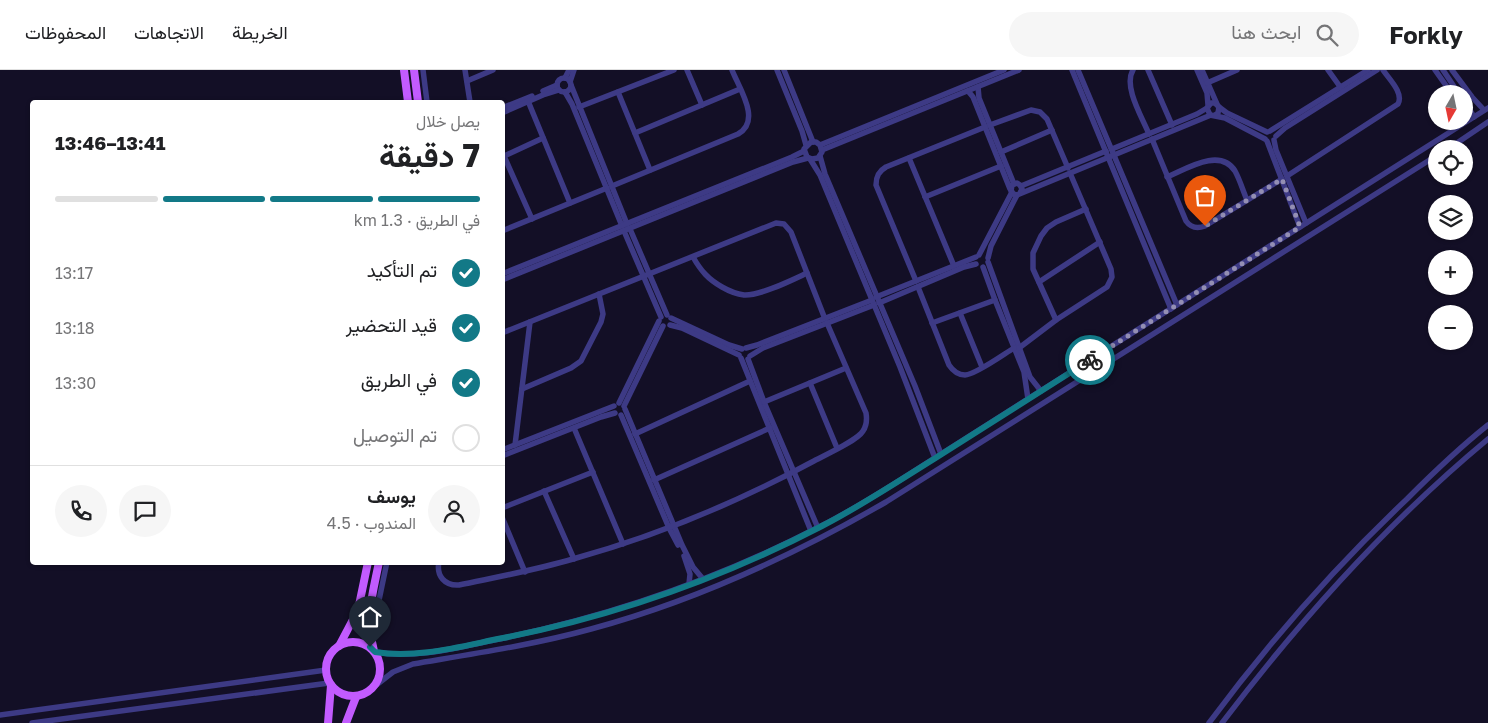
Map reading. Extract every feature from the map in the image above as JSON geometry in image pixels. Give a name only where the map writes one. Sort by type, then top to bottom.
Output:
[{"type":"main road","points":[[404,70],[408,100]]},
{"type":"main road","points":[[414,70],[418,100]]},
{"type":"main road","points":[[328,723],[330,684],[326,670],[329,656],[339,646],[358,610],[367,565]]},
{"type":"main road","points":[[330,684],[342,694],[356,697],[367,693],[375,686],[380,677],[381,666],[374,652],[370,634],[370,607],[378,565]]},
{"type":"main road","points":[[339,646],[355,642],[365,645],[374,652]]},
{"type":"main road","points":[[346,723],[351,705],[356,697]]},
{"type":"street","points":[[423,70],[427,100]]},
{"type":"street","points":[[465,70],[470,100]]},
{"type":"street","points":[[467,81],[493,70]]},
{"type":"street","points":[[505,107],[560,89],[569,89],[569,70]]},
{"type":"street","points":[[568,82],[574,70]]},
{"type":"street","points":[[580,107],[674,70]]},
{"type":"street","points":[[687,70],[702,105]]},
{"type":"street","points":[[505,230],[738,134],[745,129],[749,122],[749,113],[732,70]]},
{"type":"street","points":[[776,70],[802,131],[809,158],[820,176],[842,222],[903,366],[938,456]]},
{"type":"street","points":[[784,70],[813,142],[820,150],[824,171],[842,222]]},
{"type":"street","points":[[505,279],[570,250],[687,203],[793,162],[809,158],[814,159],[820,150],[1004,70]]},
{"type":"street","points":[[914,109],[968,91],[1019,70]]},
{"type":"street","points":[[1072,70],[1092,111],[1136,215],[1171,309]]},
{"type":"street","points":[[1078,70],[1092,111]]},
{"type":"street","points":[[1133,70],[1129,79],[1130,88],[1186,221],[1192,227],[1205,226],[1398,104],[1399,94],[1383,70]]},
{"type":"street","points":[[1148,70],[1172,124]]},
{"type":"street","points":[[1197,70],[1206,93],[1208,113],[1225,118],[1272,142],[1285,128],[1377,70]]},
{"type":"street","points":[[976,264],[975,260],[1016,190],[1150,137],[1218,113],[1218,106],[1202,70]]},
{"type":"street","points":[[1207,83],[1237,70]]},
{"type":"street","points":[[1328,70],[1340,88]]},
{"type":"street","points":[[1306,223],[1264,135],[1368,70]]},
{"type":"street","points":[[1435,70],[1446,85]]},
{"type":"street","points":[[1443,70],[1453,85]]},
{"type":"street","points":[[1452,70],[1472,97],[1486,109],[1474,117]]},
{"type":"street","points":[[609,187],[580,107],[568,82],[560,79],[560,89],[572,104],[665,320],[729,345],[744,354],[791,473],[811,531]]},
{"type":"street","points":[[978,86],[978,95],[1001,166],[1016,190]]},
{"type":"street","points":[[505,112],[560,89]]},
{"type":"street","points":[[635,133],[740,89]]},
{"type":"street","points":[[968,91],[973,97],[1001,152],[1016,190],[988,260],[983,267]]},
{"type":"street","points":[[618,92],[650,170]]},
{"type":"street","points":[[528,102],[570,203]]},
{"type":"street","points":[[1150,137],[1172,124],[1197,114],[1214,103],[1227,113],[1273,132],[1276,150],[1300,227]]},
{"type":"street","points":[[1036,110],[1044,115],[1052,130],[1112,273],[1110,284],[1016,348],[974,373],[964,375],[956,372],[952,369],[932,323],[876,181],[879,172],[882,169],[1026,111],[1036,110]]},
{"type":"street","points":[[1461,140],[1488,122]]},
{"type":"street","points":[[1001,152],[1052,130]]},
{"type":"street","points":[[374,652],[399,655],[412,654],[455,647],[590,618],[703,579],[818,528],[1002,416],[1380,176],[1449,130]]},
{"type":"street","points":[[505,155],[543,138]]},
{"type":"street","points":[[687,203],[792,157],[813,142]]},
{"type":"street","points":[[909,158],[954,266]]},
{"type":"street","points":[[505,160],[532,219]]},
{"type":"street","points":[[1168,177],[1208,161],[1221,161],[1227,163],[1236,172],[1247,200]]},
{"type":"street","points":[[375,686],[387,675],[413,664],[563,636],[654,609],[732,579],[828,535],[886,502],[1428,161]]},
{"type":"street","points":[[925,197],[1001,166]]},
{"type":"street","points":[[1380,176],[1381,182],[1386,187]]},
{"type":"street","points":[[1361,188],[1367,192],[1368,198]]},
{"type":"street","points":[[1056,320],[1034,269],[1032,256],[1034,248],[1044,232],[1056,222],[1086,209]]},
{"type":"street","points":[[439,565],[441,577],[446,582],[454,585],[525,572],[624,544],[732,502],[791,473],[861,434],[866,422],[866,413],[824,322],[790,229],[780,223],[773,224],[505,332]]},
{"type":"street","points":[[1039,282],[1100,242]]},
{"type":"street","points":[[1150,249],[1177,305]]},
{"type":"street","points":[[505,273],[570,250]]},
{"type":"street","points":[[942,273],[954,266],[985,255],[1025,377],[1028,399]]},
{"type":"street","points":[[693,257],[710,280],[731,292],[743,295],[756,294],[807,273]]},
{"type":"street","points":[[744,354],[757,345],[824,322],[942,273],[976,264],[978,267],[983,267]]},
{"type":"street","points":[[983,267],[995,300],[1004,317]]},
{"type":"street","points":[[522,389],[571,368],[581,361],[602,318],[599,294]]},
{"type":"street","points":[[932,323],[995,300]]},
{"type":"street","points":[[960,313],[982,368]]},
{"type":"street","points":[[665,320],[645,355],[618,414],[684,555],[690,574],[689,584]]},
{"type":"street","points":[[515,445],[530,322]]},
{"type":"street","points":[[1016,348],[1030,377],[1041,391]]},
{"type":"street","points":[[744,354],[750,381],[770,428],[818,528]]},
{"type":"street","points":[[764,402],[846,368]]},
{"type":"street","points":[[635,434],[750,381]]},
{"type":"street","points":[[810,383],[837,448]]},
{"type":"street","points":[[1021,404],[1023,410],[1028,413]]},
{"type":"street","points":[[618,414],[621,406]]},
{"type":"street","points":[[621,406],[635,434],[671,527],[693,567],[703,579]]},
{"type":"street","points":[[505,449],[621,406]]},
{"type":"street","points":[[505,455],[604,415],[618,414]]},
{"type":"street","points":[[1002,416],[1007,419],[1008,424]]},
{"type":"street","points":[[1209,723],[1271,643],[1328,577],[1444,463],[1488,425]]},
{"type":"street","points":[[574,428],[624,544]]},
{"type":"street","points":[[654,480],[770,428]]},
{"type":"street","points":[[1222,723],[1271,660],[1355,565],[1416,502],[1488,439]]},
{"type":"street","points":[[505,507],[593,472]]},
{"type":"street","points":[[544,491],[574,559]]},
{"type":"street","points":[[505,524],[525,572]]},
{"type":"street","points":[[370,634],[377,623],[378,605],[386,565]]},
{"type":"street","points":[[670,591],[670,596],[674,602]]},
{"type":"street","points":[[649,599],[654,603],[654,609]]},
{"type":"street","points":[[455,647],[456,657]]},
{"type":"street","points":[[412,654],[413,664]]},
{"type":"street","points":[[0,715],[326,670]]},
{"type":"street","points":[[282,676],[285,689]]},
{"type":"street","points":[[32,723],[330,684]]},
{"type":"way so far","points":[[1090,360],[1300,227],[1282,179],[1205,226]]},
{"type":"route","points":[[370,647],[375,652],[405,655],[514,636],[590,618],[649,599],[720,572],[822,526],[880,492],[1090,360]]}]
